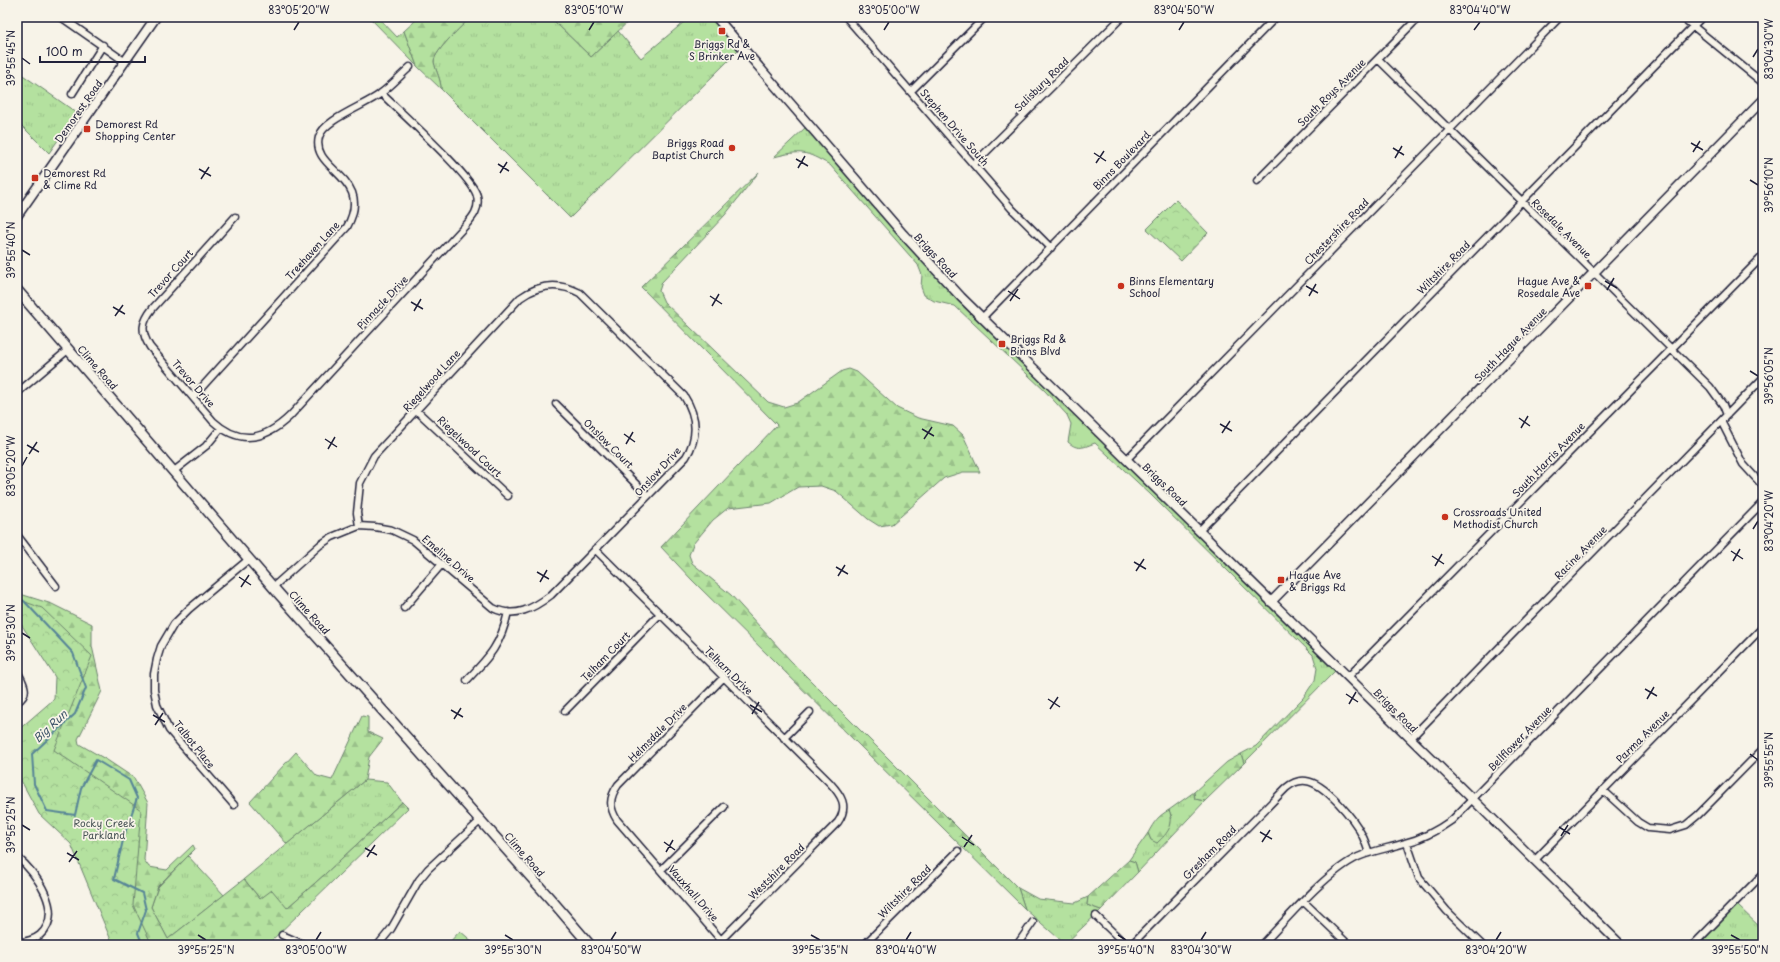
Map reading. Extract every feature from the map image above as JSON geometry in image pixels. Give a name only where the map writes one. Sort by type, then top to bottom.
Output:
[{"type":"main road","name":"Clime Road","points":[[17,290],[273,587],[481,820],[590,945]]},
{"type":"street","points":[[61,17],[124,61]]},
{"type":"street","name":"Demorest Road","points":[[17,216],[156,17]]},
{"type":"street","name":"Briggs Road","points":[[716,17],[926,260],[982,318],[1621,945]]},
{"type":"street","name":"Stephen Drive South","points":[[846,17],[1012,209],[1051,248]]},
{"type":"street","points":[[910,91],[985,17]]},
{"type":"street","name":"Salisbury Road","points":[[974,164],[1122,17]]},
{"type":"street","name":"Binns Boulevard","points":[[982,318],[1160,134],[1276,17]]},
{"type":"street","name":"South Roys Avenue","points":[[1257,181],[1419,17]]},
{"type":"street","name":"Chestershire Road","points":[[1126,460],[1560,17]]},
{"type":"street","points":[[1682,17],[1763,83]]},
{"type":"street","name":"Wiltshire Road","points":[[1199,531],[1702,17]]},
{"type":"street","points":[[72,94],[103,45]]},
{"type":"street","name":"Rosedale Avenue","points":[[1378,59],[1710,387],[1723,405],[1727,415]]},
{"type":"street","name":"Treehaven Lane","points":[[192,397],[347,227],[353,216],[354,208],[351,189],[322,156],[318,147],[319,137],[323,128],[332,121],[381,94],[410,67]]},
{"type":"street","name":"Pinnacle Drive","points":[[221,428],[241,437],[252,437],[271,432],[278,428],[474,216],[478,206],[477,196],[467,178],[381,94]]},
{"type":"street","name":"South Hague Avenue","points":[[1271,602],[1763,100]]},
{"type":"street","name":"Trevor Court","points":[[153,350],[144,338],[143,327],[146,316],[235,217]]},
{"type":"street","name":"South Harris Avenue","points":[[1348,677],[1763,256]]},
{"type":"street","name":"Riegelwood Lane","points":[[359,526],[357,513],[360,483],[374,456],[520,298],[536,288],[548,285],[564,286]]},
{"type":"street","name":"Onslow Drive","points":[[508,612],[523,612],[537,606],[551,595],[682,462],[690,451],[696,431],[695,419],[691,407],[684,396],[587,299],[576,291],[564,286]]},
{"type":"street","points":[[17,393],[68,349]]},
{"type":"street","name":"Trevor Drive","points":[[153,350],[192,397],[221,428]]},
{"type":"street","name":"Racine Avenue","points":[[1411,738],[1763,378]]},
{"type":"street","name":"Onslow Court","points":[[556,404],[648,496]]},
{"type":"street","name":"Riegelwood Court","points":[[417,411],[508,496]]},
{"type":"street","points":[[1721,421],[1740,458],[1752,475],[1763,486]]},
{"type":"street","points":[[174,471],[206,446],[221,428]]},
{"type":"street","name":"Bellflower Avenue","points":[[1262,945],[1337,870],[1369,852],[1407,843],[1440,828],[1452,820],[1763,502]]},
{"type":"street","name":"Emeline Drive","points":[[273,587],[320,545],[345,530],[359,526],[386,529],[404,534],[422,546],[488,605],[500,612],[508,612]]},
{"type":"street","points":[[17,535],[56,586]]},
{"type":"street","name":"Telham Drive","points":[[595,550],[835,789],[842,797],[844,808]]},
{"type":"street","name":"Talbot Place","points":[[234,805],[169,730],[158,705],[154,690],[154,674],[156,659],[161,646],[174,624],[249,559]]},
{"type":"street","points":[[404,608],[442,564]]},
{"type":"street","points":[[467,680],[497,645],[508,612]]},
{"type":"street","name":"Telham Court","points":[[565,711],[660,614]]},
{"type":"street","name":"Parma Avenue","points":[[1535,860],[1763,627]]},
{"type":"street","points":[[17,671],[25,686],[26,692],[23,698],[17,702]]},
{"type":"street","name":"Helmsdale Drive","points":[[610,802],[618,785],[723,678]]},
{"type":"street","points":[[784,738],[810,712]]},
{"type":"street","points":[[1603,790],[1638,822],[1648,828],[1670,830],[1686,825],[1698,815],[1763,749]]},
{"type":"street","name":"Gresham Road","points":[[1131,945],[1286,788],[1295,782],[1304,780],[1313,782],[1320,787],[1343,809],[1359,829],[1369,852]]},
{"type":"street","name":"Vauxhall Drive","points":[[610,802],[612,812],[617,820],[721,940]]},
{"type":"street","points":[[661,870],[724,807]]},
{"type":"street","name":"Westshire Road","points":[[716,945],[838,822],[843,816],[844,808]]},
{"type":"street","points":[[378,945],[391,929],[418,880],[481,820]]},
{"type":"street","points":[[1407,843],[1419,878],[1447,911],[1482,945]]},
{"type":"street","name":"Wiltshire Road","points":[[864,945],[958,851]]},
{"type":"street","points":[[17,857],[31,871],[46,895],[50,915],[47,925],[40,935],[34,939],[17,943]]},
{"type":"street","points":[[1693,945],[1763,874]]},
{"type":"street","points":[[1304,902],[1348,945]]},
{"type":"street","points":[[1096,916],[1126,945]]},
{"type":"street","points":[[1016,945],[1033,922]]},
{"type":"street","points":[[282,935],[305,945]]},
{"type":"green space","points":[[369,17],[382,17],[380,19],[397,37],[404,31],[417,66]]},
{"type":"green space","points":[[413,17],[471,17],[449,39],[435,58],[434,62],[441,89],[417,66],[404,31],[416,20]]},
{"type":"green space","points":[[471,17],[550,17],[591,57],[618,31],[641,58],[690,17],[710,17],[739,50],[570,218],[441,89],[434,62],[435,58],[449,39]]},
{"type":"green space","points":[[550,17],[633,17],[591,57]]},
{"type":"green space","points":[[17,71],[77,113],[49,153],[17,121]]},
{"type":"green space","points":[[806,127],[959,301],[1336,670],[1244,763],[1241,754],[1256,746],[1303,698],[1315,680],[1317,668],[1313,655],[1150,494],[1095,443],[1084,447],[1075,447],[1068,442],[1071,424],[1067,415],[1045,391],[955,306],[934,301],[924,295],[921,287],[922,275],[918,265],[830,165],[809,154],[803,153],[791,153],[774,157]]},
{"type":"green space","points":[[759,172],[725,215],[662,282],[659,291],[664,302],[768,402],[784,407],[797,403],[842,371],[849,369],[857,372],[897,408],[918,418],[953,426],[963,435],[980,472],[963,472],[944,478],[892,524],[879,526],[868,519],[836,491],[821,486],[798,487],[771,503],[728,508],[713,520],[693,544],[689,555],[692,563],[731,595],[790,660],[1018,888],[1025,909],[692,580],[661,547],[777,425],[641,287]]},
{"type":"green space","points":[[1176,200],[1208,233],[1181,261],[1147,229]]},
{"type":"green space","points":[[17,593],[52,604],[92,624],[92,646],[102,691],[78,739],[79,744],[134,778],[148,803],[144,860],[149,867],[167,870],[193,845],[195,849],[158,886],[151,907],[168,939],[244,879],[260,899],[272,890],[287,908],[402,802],[408,808],[267,945],[133,945],[86,845],[31,795],[67,683],[17,616]]},
{"type":"green space","name":"Rocky Creek Parkland","points":[[17,599],[42,608],[92,656],[54,750],[141,810],[133,905],[152,945],[113,945],[71,844],[39,814],[17,773],[17,731],[54,699],[55,677],[21,624],[17,622]]},
{"type":"green space","points":[[362,716],[368,717],[368,732],[383,739],[369,757],[365,780],[287,844],[250,802],[296,752],[317,776],[332,780]]},
{"type":"green space","points":[[1241,754],[1244,763],[1205,801],[1195,799],[1194,792],[1227,762]]},
{"type":"green space","points":[[365,780],[387,782],[402,802],[287,908],[260,899],[244,879]]},
{"type":"green space","points":[[1194,792],[1195,799],[1205,801],[1138,872],[1135,862],[1129,860],[1148,833],[1151,840],[1172,818],[1169,810]]},
{"type":"green space","points":[[1169,810],[1171,815],[1171,824],[1167,832],[1157,843],[1151,840],[1148,833],[1157,820]]},
{"type":"green space","points":[[188,856],[224,895],[168,939],[151,907],[158,887]]},
{"type":"green space","points":[[1129,860],[1135,862],[1138,872],[1101,910],[1087,905],[1088,897]]},
{"type":"green space","points":[[1018,888],[1038,899],[1075,903],[1088,897],[1087,905],[1101,910],[1065,944],[1025,909]]},
{"type":"green space","points":[[1737,905],[1763,930],[1763,945],[1698,945]]},
{"type":"green space","points":[[460,931],[474,943],[472,945],[447,945]]},
{"type":"waterway","name":"Big Run","points":[[17,597],[24,601],[73,653],[86,688],[75,714],[32,754],[34,784],[47,811],[75,815],[81,788],[96,760],[129,780],[137,798],[124,836],[114,879],[142,893],[146,910],[138,933],[143,945]]},
{"type":"place","name":"Briggs Rd & S Brinker Ave","points":[[722,31]]},
{"type":"place","name":"Demorest Rd Shopping Center","points":[[87,129]]},
{"type":"place","name":"Briggs Road Baptist Church","points":[[732,148]]},
{"type":"place","name":"Demorest Rd & Clime Rd","points":[[35,178]]},
{"type":"place","name":"Binns Elementary School","points":[[1121,286]]},
{"type":"place","name":"Hague Ave & Rosedale Ave","points":[[1588,286]]},
{"type":"place","name":"Briggs Rd & Binns Blvd","points":[[1002,344]]},
{"type":"place","name":"Crossroads United Methodist Church","points":[[1445,517]]},
{"type":"place","name":"Hague Ave & Briggs Rd","points":[[1281,580]]}]
